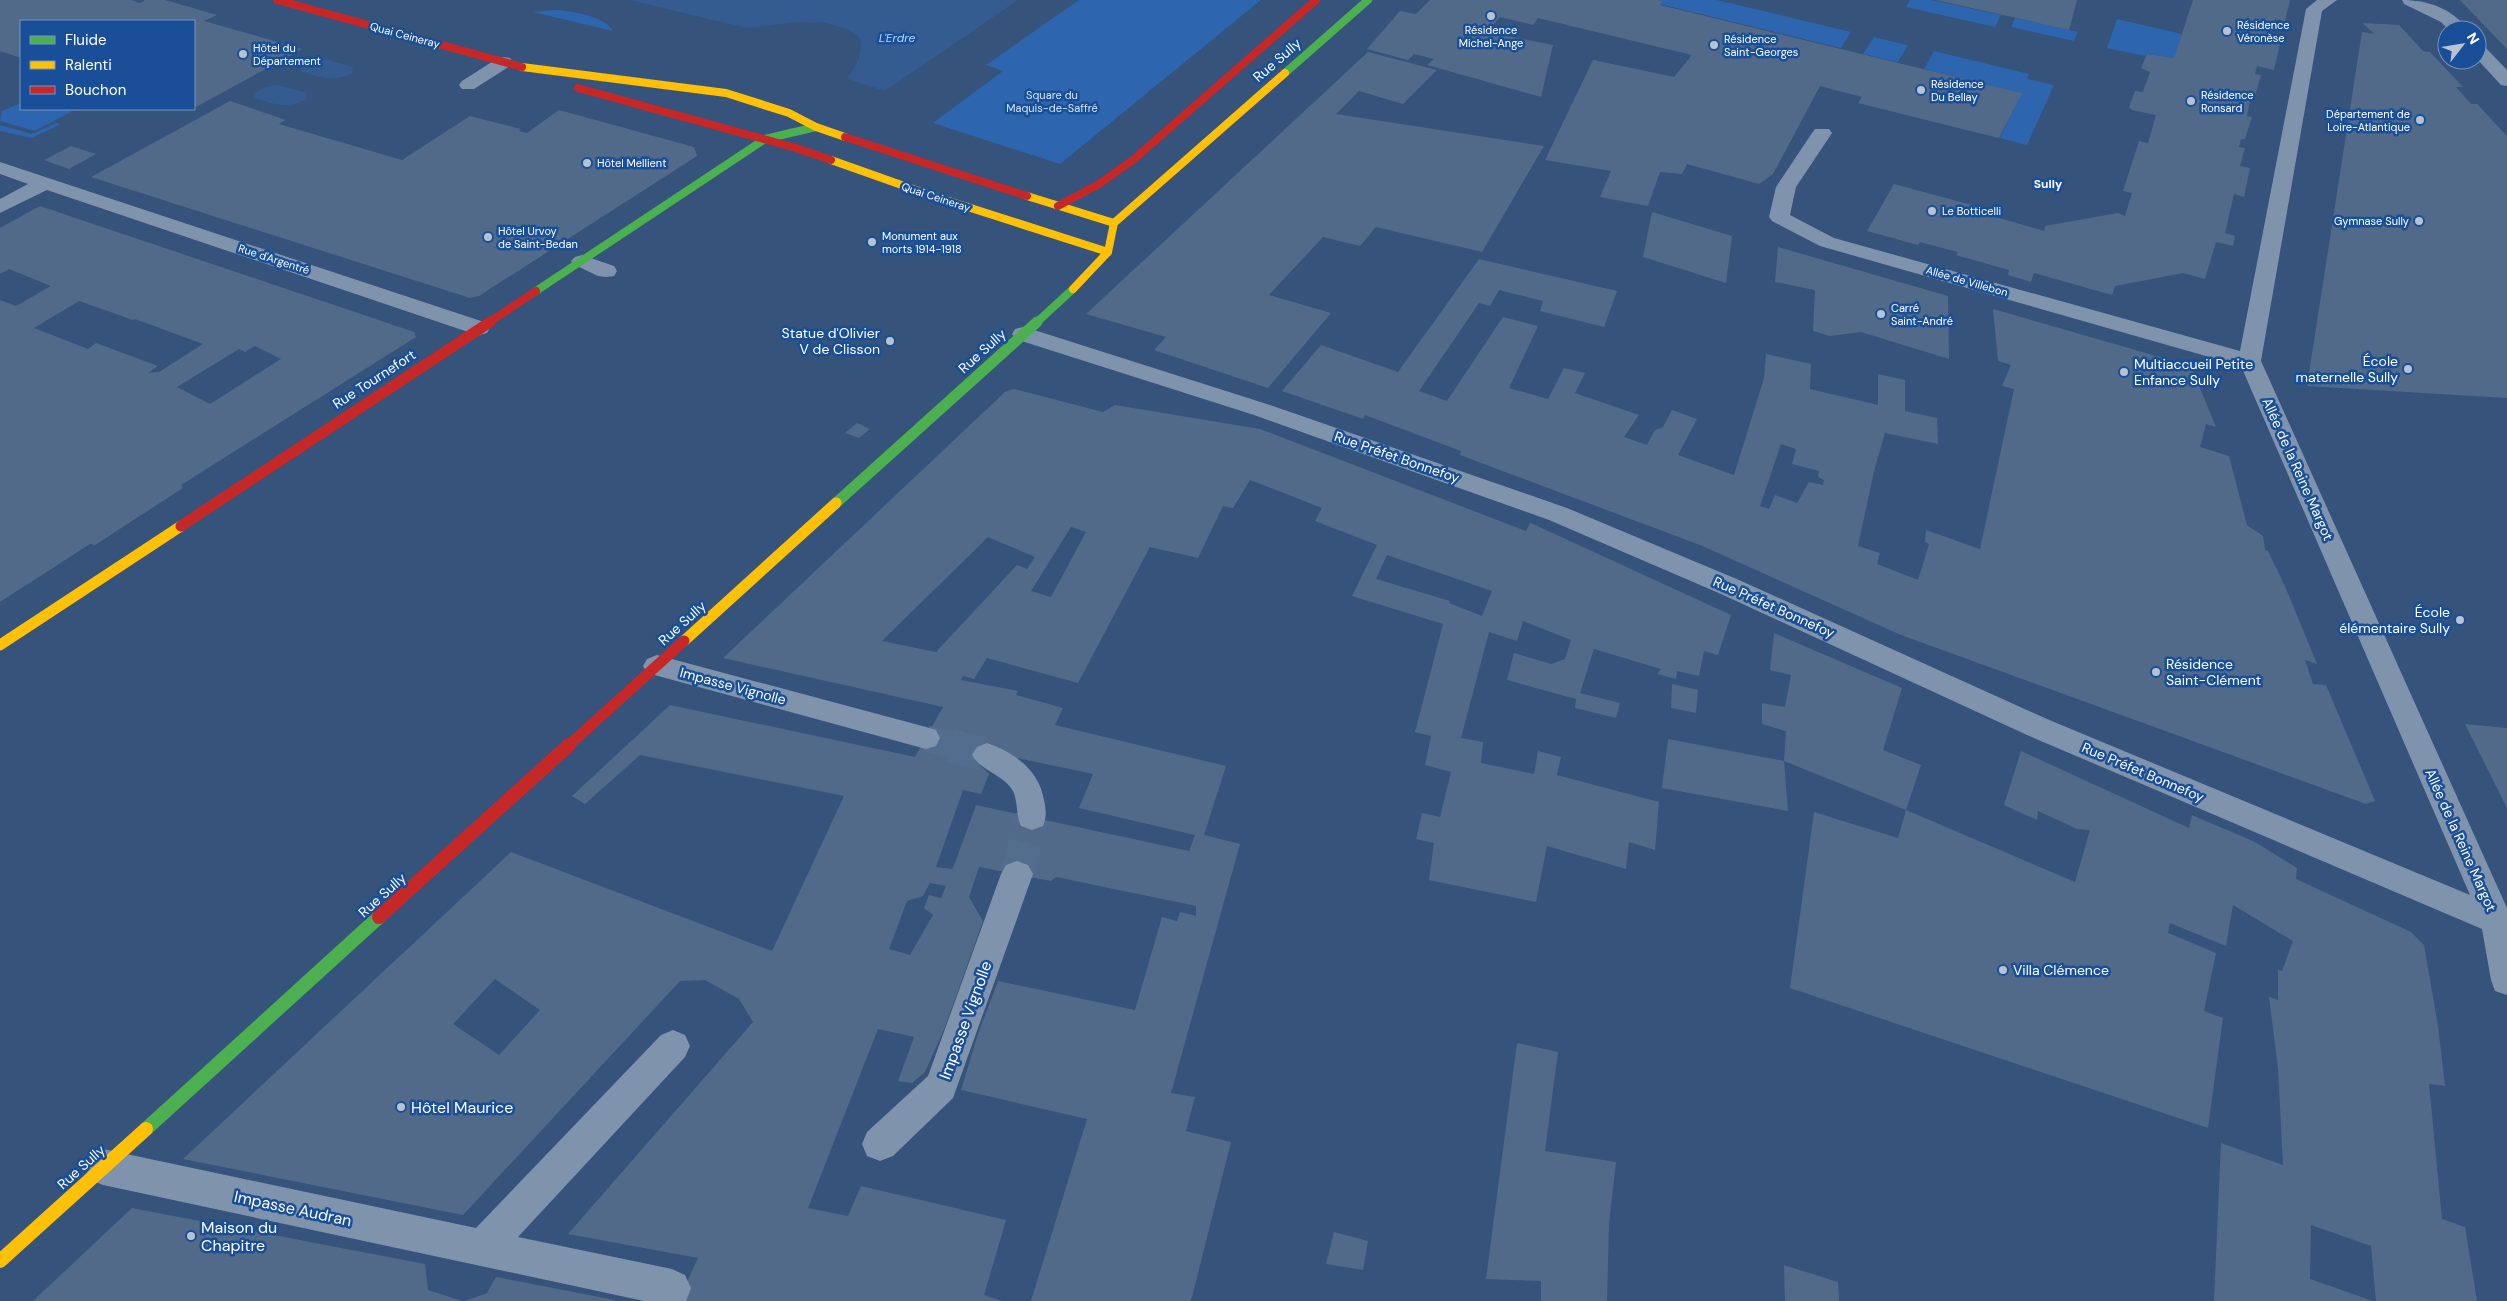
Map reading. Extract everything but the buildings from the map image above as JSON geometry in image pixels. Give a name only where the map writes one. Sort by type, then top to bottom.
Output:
[{"type":"main road","name":"Quai Ceineray","points":[[277,0],[504,62],[532,70],[558,82],[765,139],[927,194],[1108,252]]},
{"type":"main road","name":"Rue Sully","points":[[1058,206],[1099,184],[1133,160],[1316,0]]},
{"type":"main road","name":"Rue Sully","points":[[0,1261],[1086,277],[1108,252],[1114,223],[1368,0]]},
{"type":"main road","name":"Quai Ceineray","points":[[532,70],[589,74],[726,93],[789,113],[816,127],[1035,201],[1114,223]]},
{"type":"main road","name":"Quai Ceineray","points":[[765,139],[816,127]]},
{"type":"main road","name":"Rue Tournefort","points":[[0,644],[765,139]]},
{"type":"street","points":[[2250,361],[2292,116],[2314,9],[2329,0]]},
{"type":"street","points":[[2410,0],[2449,20]]},
{"type":"street","points":[[2487,60],[2507,81]]},
{"type":"street","points":[[468,85],[504,62]]},
{"type":"street","name":"Allée de Villebon","points":[[1822,133],[1786,187],[1779,217],[1827,242],[2250,361]]},
{"type":"street","name":"Rue d'Argentré","points":[[0,168],[480,328]]},
{"type":"street","points":[[0,207],[45,182]]},
{"type":"street","points":[[582,261],[606,271]]},
{"type":"street","name":"Rue Préfet Bonnefoy","points":[[1023,334],[1262,410],[1558,514],[1730,586],[2037,726],[2502,923]]},
{"type":"street","name":"Allée de la Reine Margot","points":[[2250,361],[2502,923],[2507,980]]},
{"type":"street","name":"Impasse Vignolle","points":[[657,666],[926,738]]},
{"type":"street","points":[[986,755],[1001,762],[1027,786],[1032,817]]},
{"type":"street","name":"Impasse Vignolle","points":[[880,1144],[941,1086],[1017,874]]},
{"type":"street","points":[[482,1248],[673,1046]]},
{"type":"street","name":"Impasse Audran","points":[[103,1167],[672,1288]]},
{"type":"green space","name":"Square du Maquis-de-Saffré","points":[[1079,0],[1261,0],[1060,164],[933,123],[1003,71],[986,65]]},
{"type":"green space","points":[[1657,0],[1717,0],[1851,32],[1841,48],[1660,4],[1663,1]]},
{"type":"green space","points":[[1910,0],[1931,0],[2001,15],[1995,27],[1906,7]]},
{"type":"green space","points":[[568,11],[595,18],[609,26],[613,31],[533,12]]},
{"type":"green space","points":[[2015,18],[2078,32],[2074,41],[2011,27]]},
{"type":"green space","points":[[2117,19],[2182,34],[2174,58],[2147,54],[2145,56],[2107,48]]},
{"type":"green space","points":[[1874,37],[1908,45],[1898,62],[1863,54]]},
{"type":"green space","points":[[1934,51],[2029,74],[2027,79],[2054,85],[2027,145],[2000,138],[2021,93],[1924,69]]},
{"type":"green space","points":[[20,103],[20,110],[74,110],[35,131],[0,121],[2,111]]},
{"type":"green space","points":[[56,123],[61,124],[32,138],[0,131],[0,125],[32,134]]},
{"type":"water","name":"L'Erdre","points":[[629,0],[1018,0],[885,91],[847,79],[856,64],[861,49],[859,37],[849,30],[827,23],[796,22],[747,28]]},
{"type":"water","points":[[324,59],[353,67],[352,73],[339,78],[333,78],[301,72],[302,66],[311,61]]},
{"type":"water","points":[[278,85],[307,93],[306,99],[293,104],[281,105],[254,98],[256,92],[265,87]]},
{"type":"tunnel","points":[[926,738],[954,746]]},
{"type":"tunnel","points":[[950,745],[987,755]]},
{"type":"tunnel","points":[[1017,874],[1032,817]]},
{"type":"traffic: fast","points":[[1285,73],[1368,0]]},
{"type":"traffic: fast","points":[[536,291],[765,139],[816,127]]},
{"type":"traffic: fast","points":[[836,503],[1073,289]]},
{"type":"traffic: fast","points":[[146,1129],[379,917]]},
{"type":"traffic: slow","points":[[522,67],[726,93],[789,113],[816,127],[845,137]]},
{"type":"traffic: slow","points":[[1073,289],[1108,252],[1114,223],[1285,73]]},
{"type":"traffic: slow","points":[[831,160],[927,194],[1108,252]]},
{"type":"traffic: slow","points":[[1027,196],[1114,223]]},
{"type":"traffic: slow","points":[[684,641],[836,503]]},
{"type":"traffic: slow","points":[[0,645],[181,526]]},
{"type":"traffic: slow","points":[[0,1261],[146,1129]]},
{"type":"traffic: jam","points":[[277,0],[522,67]]},
{"type":"traffic: jam","points":[[1058,206],[1099,184],[1133,160],[1316,0]]},
{"type":"traffic: jam","points":[[578,88],[796,148],[831,160]]},
{"type":"traffic: jam","points":[[845,137],[1027,196]]},
{"type":"traffic: jam","points":[[181,526],[536,291]]},
{"type":"traffic: jam","points":[[379,917],[684,641]]},
{"type":"place","name":"Résidence Michel-Ange","points":[[1491,16]]},
{"type":"place","name":"Résidence Véronèse","points":[[2227,31]]},
{"type":"place","name":"Résidence Saint-Georges","points":[[1714,45]]},
{"type":"place","name":"Hôtel du Département","points":[[243,54]]},
{"type":"place","name":"Résidence Du Bellay","points":[[1921,90]]},
{"type":"place","name":"Résidence Ronsard","points":[[2191,101]]},
{"type":"place","name":"Département de Loire-Atlantique","points":[[2420,120]]},
{"type":"place","name":"Hôtel Mellient","points":[[587,163]]},
{"type":"place","name":"Le Botticelli","points":[[1932,211]]},
{"type":"place","name":"Gymnase Sully","points":[[2419,221]]},
{"type":"place","name":"Hôtel Urvoy de Saint-Bedan","points":[[488,237]]},
{"type":"place","name":"Monument aux morts 1914-1918","points":[[872,242]]},
{"type":"place","name":"Carré Saint-André","points":[[1881,314]]},
{"type":"place","name":"Statue d'Olivier V de Clisson","points":[[890,341]]},
{"type":"place","name":"École maternelle Sully","points":[[2408,369]]},
{"type":"place","name":"Multiaccueil Petite Enfance Sully","points":[[2124,372]]},
{"type":"place","name":"École élémentaire Sully","points":[[2460,620]]},
{"type":"place","name":"Résidence Saint-Clément","points":[[2156,672]]},
{"type":"place","name":"Villa Clémence","points":[[2003,970]]},
{"type":"place","name":"Hôtel Maurice","points":[[401,1107]]},
{"type":"place","name":"Maison du Chapitre","points":[[191,1236]]},
{"type":"district","name":"Sully","points":[[2048,184]]}]
